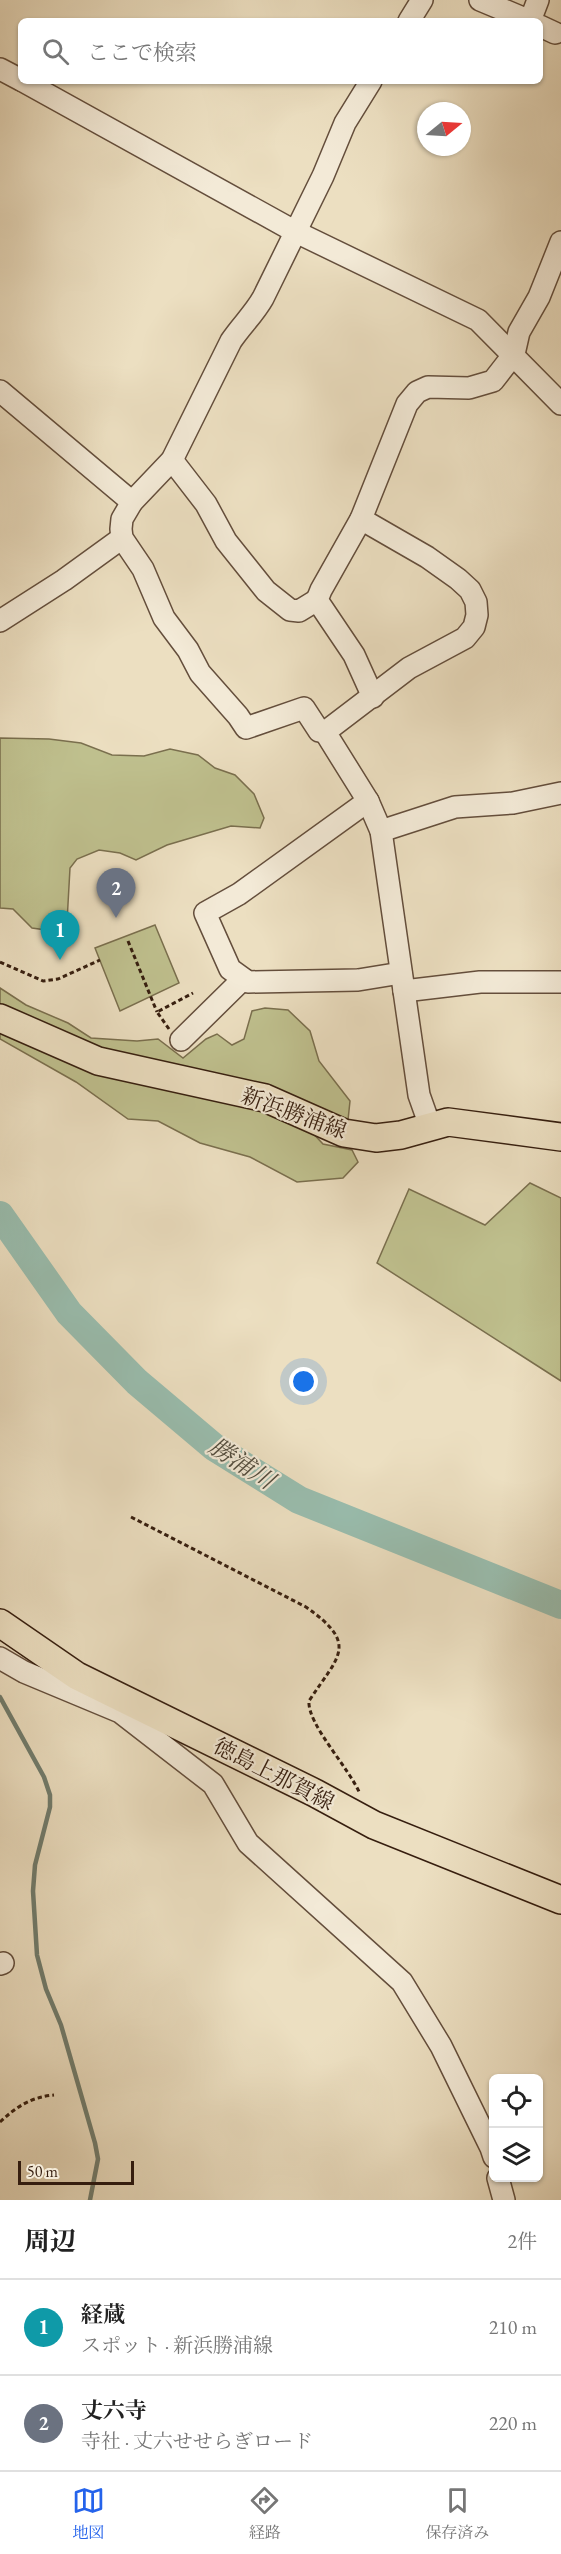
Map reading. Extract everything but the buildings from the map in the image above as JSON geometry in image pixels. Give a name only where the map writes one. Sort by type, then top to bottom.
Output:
[{"type":"main road","name":"新浜勝浦線","points":[[0,1018],[98,1061],[266,1098],[344,1133],[376,1138],[401,1135],[448,1122],[561,1137]]},
{"type":"main road","name":"徳島上那賀線","points":[[0,1623],[122,1706],[315,1793],[375,1826],[561,1900]]},
{"type":"street","points":[[480,0],[523,18]]},
{"type":"street","points":[[531,18],[538,0]]},
{"type":"street","points":[[0,69],[18,79]]},
{"type":"street","points":[[27,84],[294,231],[478,320],[561,404]]},
{"type":"street","points":[[361,519],[427,557],[458,579],[470,590],[476,602],[477,615],[474,627],[465,638],[410,668],[325,732],[319,731],[304,708],[246,728],[200,673],[188,650],[164,618],[144,569],[122,538],[122,519],[132,502],[172,460],[231,341],[263,298],[323,176],[345,123],[369,84]]},
{"type":"street","points":[[172,460],[206,504],[226,541],[266,591],[290,610],[299,611],[317,600],[361,519],[407,404],[417,392],[428,387],[469,388],[494,381],[514,354],[519,332],[539,297],[561,242]]},
{"type":"street","points":[[0,391],[132,502]]},
{"type":"street","points":[[0,621],[64,580],[122,538]]},
{"type":"street","points":[[317,600],[354,655],[373,697]]},
{"type":"street","points":[[325,732],[368,801],[381,831],[419,1095],[430,1126]]},
{"type":"street","points":[[381,831],[455,807],[513,803],[561,793]]},
{"type":"street","points":[[368,801],[239,894],[205,913],[237,974],[248,982],[357,980],[561,982]]},
{"type":"street","points":[[181,1040],[237,974]]},
{"type":"street","points":[[0,1658],[24,1672],[122,1706],[213,1784],[248,1843],[402,1982],[441,2046],[489,2142]]},
{"type":"street","points":[[499,2182],[504,2200]]},
{"type":"path","points":[[128,941],[157,1012],[163,1023],[181,1040]]},
{"type":"path","points":[[0,962],[43,981],[58,979],[100,960]]},
{"type":"path","points":[[157,1012],[193,993]]},
{"type":"path","points":[[131,1517],[306,1607],[328,1623],[340,1641],[340,1653],[309,1701],[308,1710],[328,1745],[353,1777],[362,1796]]},
{"type":"path","points":[[0,2122],[28,2100],[41,2096],[54,2096]]},
{"type":"green space","points":[[0,738],[49,739],[81,743],[112,755],[144,756],[170,749],[198,755],[215,768],[235,775],[254,794],[264,818],[260,828],[231,826],[167,845],[136,860],[120,853],[99,850],[77,859],[70,868],[67,922],[53,931],[32,928],[13,909],[0,908]]},
{"type":"green space","points":[[155,925],[179,983],[120,1011],[95,948]]},
{"type":"green space","points":[[0,988],[26,1005],[68,1023],[91,1038],[137,1041],[158,1039],[183,1058],[206,1039],[217,1034],[232,1045],[244,1039],[252,1011],[265,1008],[288,1010],[310,1031],[319,1061],[350,1101],[348,1120],[323,1109],[308,1128],[323,1144],[352,1150],[358,1162],[343,1178],[297,1182],[250,1157],[200,1143],[158,1121],[128,1119],[76,1082],[0,1039]]},
{"type":"green space","points":[[530,1183],[561,1198],[561,1381],[377,1263],[409,1189],[485,1225]]},
{"type":"waterway","name":"勝浦川","points":[[0,1215],[69,1313],[137,1382],[214,1447],[299,1500],[561,1605]]},
{"type":"waterway","points":[[0,1697],[44,1777],[50,1795],[50,1807],[35,1865],[33,1891],[37,1955],[46,1989],[61,2025],[95,2143],[98,2159],[90,2200]]},
{"type":"place","name":"丈六寺","points":[[116,918]]},
{"type":"place","name":"経蔵","points":[[60,960]]}]
